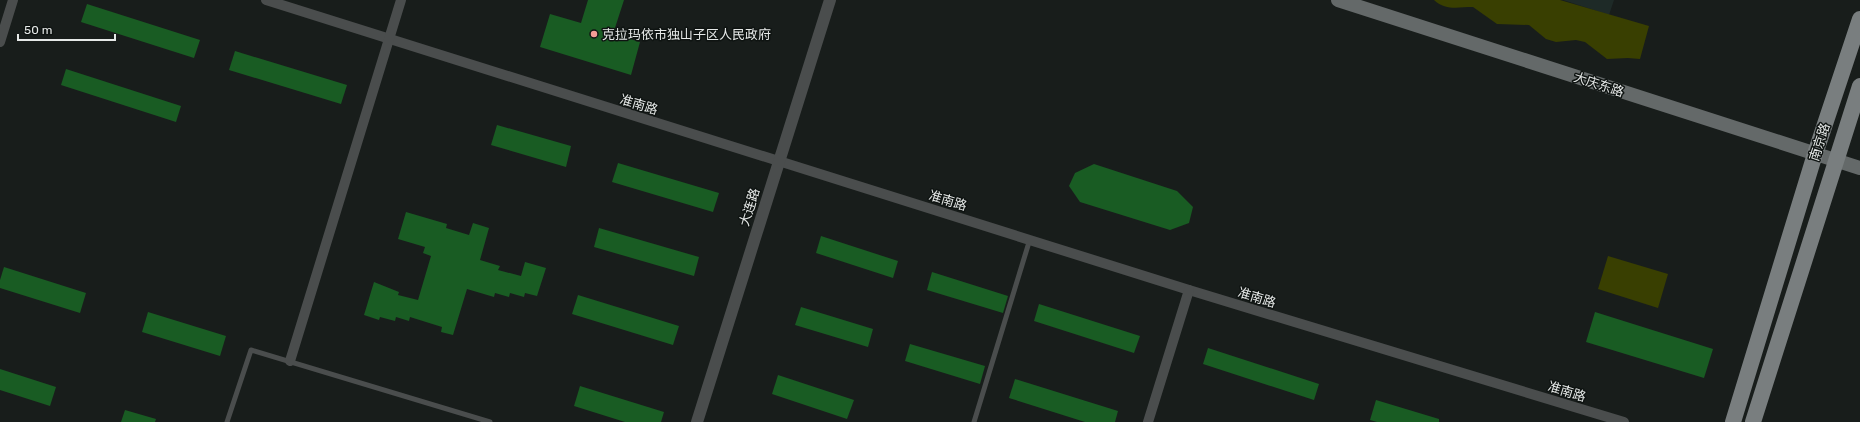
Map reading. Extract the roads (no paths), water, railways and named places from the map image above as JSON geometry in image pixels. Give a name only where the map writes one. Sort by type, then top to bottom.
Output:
[{"type":"main road","name":"大庆东路","points":[[1338,0],[1860,168]]},
{"type":"main road","name":"南京路","points":[[1733,422],[1782,266],[1815,154],[1860,19]]},
{"type":"main road","name":"南京路","points":[[1753,422],[1860,86]]},
{"type":"street","points":[[0,42],[13,0]]},
{"type":"street","name":"准南路","points":[[266,0],[1189,290],[1624,422]]},
{"type":"street","points":[[290,361],[401,0]]},
{"type":"street","name":"大连路","points":[[697,422],[830,0]]},
{"type":"street","points":[[1148,422],[1189,290]]},
{"type":"lane","points":[[974,422],[1030,239]]},
{"type":"lane","points":[[227,422],[251,350],[490,422]]},
{"type":"place","name":"克拉玛依市独山子区人民政府","points":[[594,34]]}]
